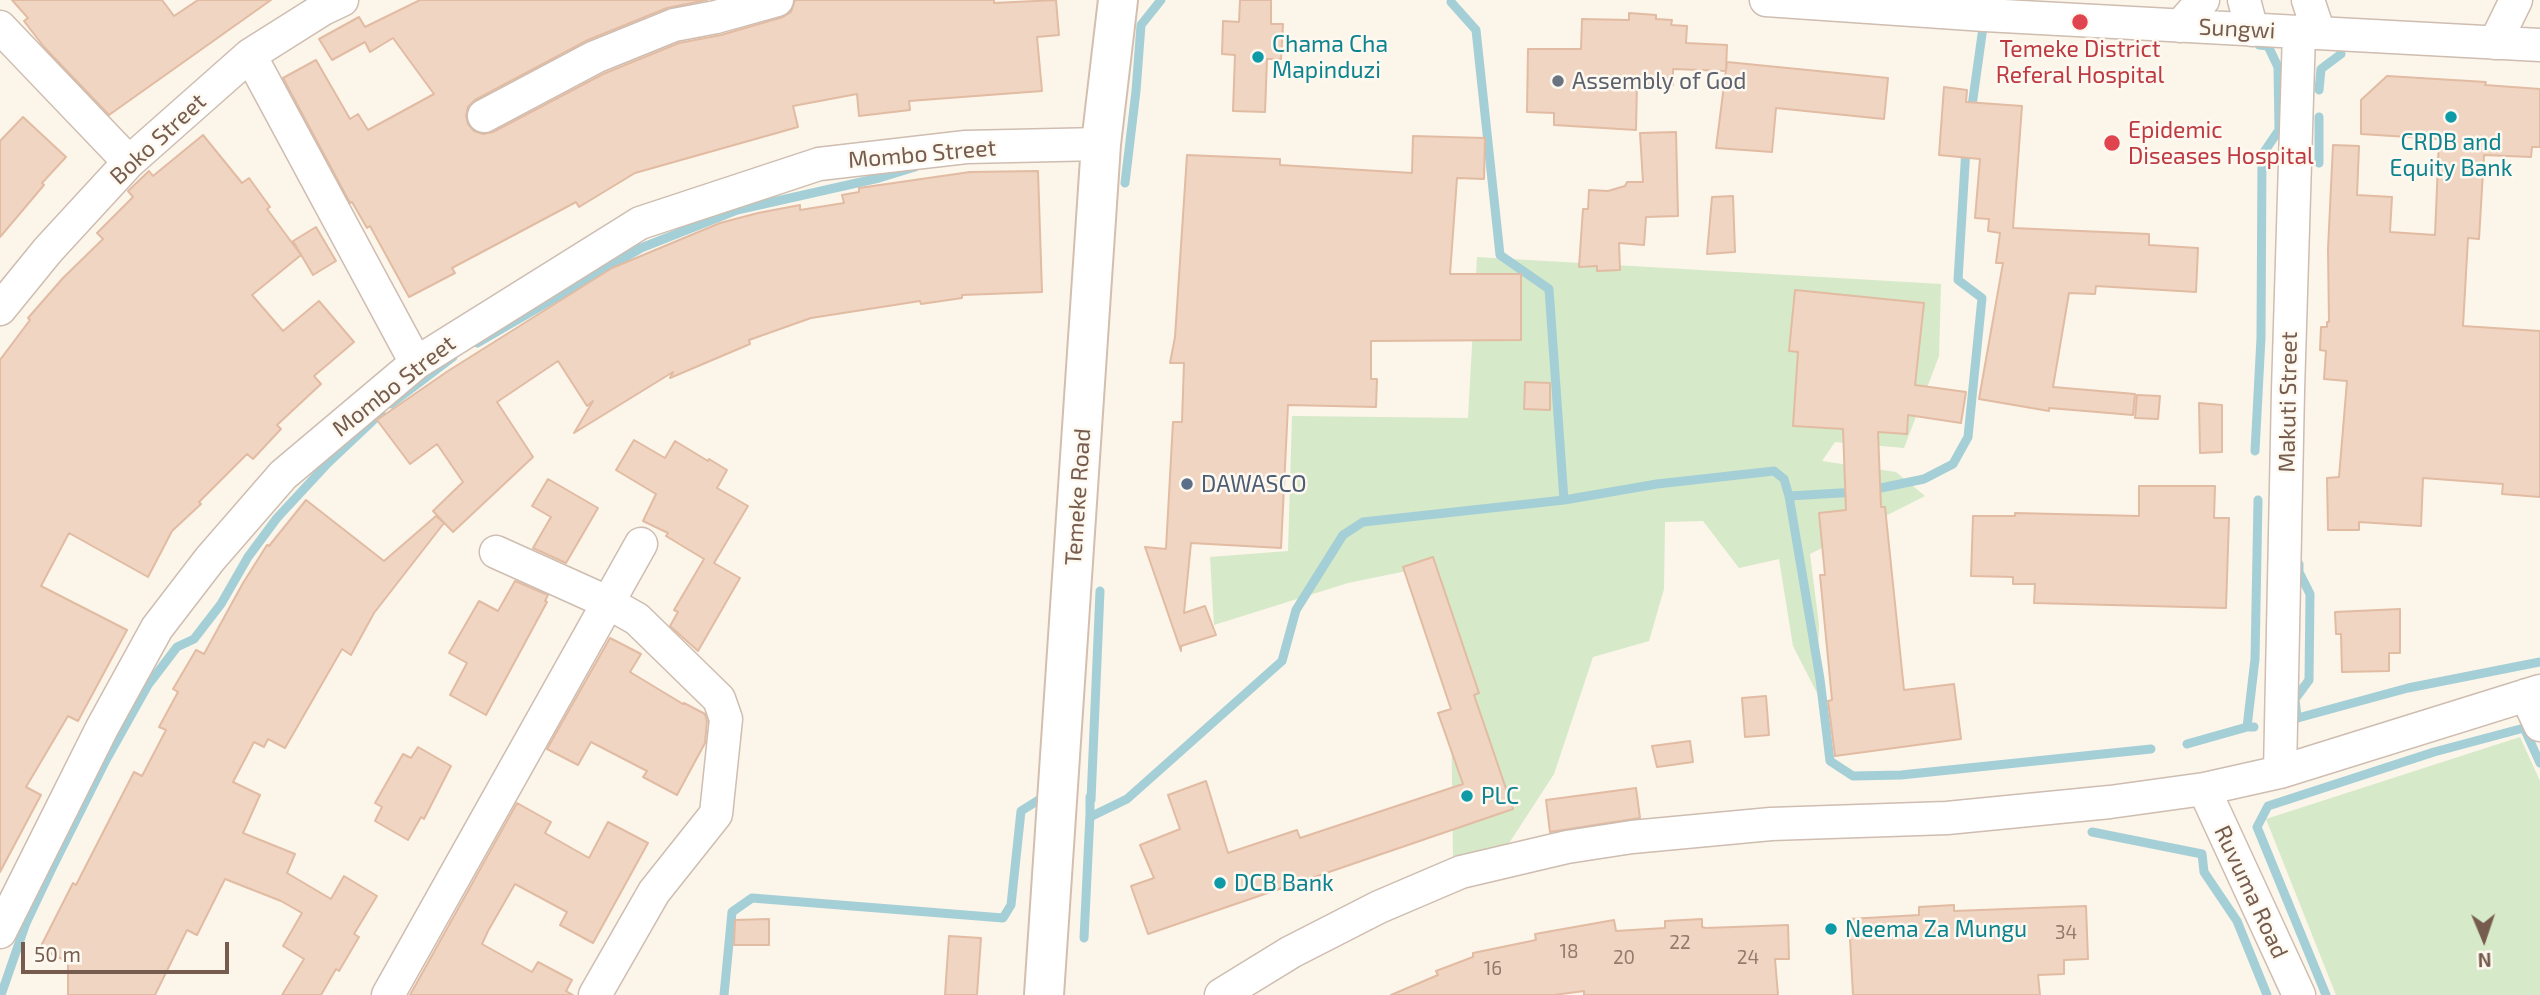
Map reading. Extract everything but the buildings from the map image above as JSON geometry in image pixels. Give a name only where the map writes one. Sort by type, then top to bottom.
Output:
[{"type":"street","points":[[484,116],[595,57],[674,25],[716,17],[777,0]]},
{"type":"street","name":"Temeke Road","points":[[1044,995],[1101,144],[1118,0]]},
{"type":"street","name":"Sungwi","points":[[1766,0],[2540,45]]},
{"type":"street","points":[[2180,26],[2203,0]]},
{"type":"street","points":[[2244,0],[2252,30]]},
{"type":"street","name":"Makuti Street","points":[[2280,772],[2309,33],[2308,0]]},
{"type":"street","points":[[2495,43],[2516,0]]},
{"type":"street","name":"Boko Street","points":[[0,309],[48,250],[129,162],[250,55],[327,3]]},
{"type":"street","points":[[0,27],[129,162]]},
{"type":"street","points":[[250,55],[416,363]]},
{"type":"street","name":"Mombo Street","points":[[0,932],[55,819],[157,628],[210,559],[283,475],[416,363],[640,223],[819,164],[965,147],[1101,144]]},
{"type":"street","points":[[388,995],[641,544]]},
{"type":"street","points":[[496,552],[607,602],[637,619],[719,699],[726,719],[716,814],[654,892],[595,995]]},
{"type":"street","points":[[1221,995],[1291,951],[1380,907],[1461,873],[1567,847],[1632,837],[1771,824],[1947,818],[2110,802],[2204,789],[2280,772],[2533,693],[2540,725]]},
{"type":"street","name":"Ruvuma Road","points":[[2204,789],[2299,995]]},
{"type":"green space","points":[[1477,257],[1941,284],[1939,356],[1904,448],[1835,442],[1822,461],[1896,472],[1925,496],[1810,554],[1819,625],[1817,693],[1793,646],[1779,559],[1739,568],[1703,521],[1665,522],[1664,589],[1649,641],[1593,657],[1554,774],[1504,851],[1453,859],[1450,618],[1431,566],[1348,583],[1214,625],[1210,557],[1288,551],[1292,416],[1468,418]]},
{"type":"green space","points":[[2520,737],[2540,781],[2540,995],[2336,995],[2266,819]]},
{"type":"waterway","points":[[1125,183],[1141,25],[1161,0]]},
{"type":"waterway","points":[[1451,2],[1476,30],[1500,255],[1549,289],[1564,500]]},
{"type":"waterway","points":[[1971,113],[1984,20]]},
{"type":"waterway","points":[[2255,451],[2261,338],[2262,155],[2279,130],[2278,67],[2268,46],[2259,45]]},
{"type":"waterway","points":[[2319,90],[2321,69],[2341,54]]},
{"type":"waterway","points":[[2319,117],[2319,163]]},
{"type":"waterway","points":[[1871,490],[1924,479],[1953,464],[1968,437],[1982,298],[1958,280],[1966,148]]},
{"type":"waterway","points":[[477,343],[641,248],[737,210],[879,178],[915,167]]},
{"type":"waterway","points":[[391,404],[453,357]]},
{"type":"waterway","points":[[1,995],[26,923],[53,866],[106,760],[148,685],[177,647],[194,639],[221,604],[248,557],[277,518],[328,463],[381,413]]},
{"type":"waterway","points":[[1090,797],[1090,817],[1127,799],[1282,661],[1296,610],[1343,535],[1363,522],[1564,500],[1657,484],[1774,471],[1784,479],[1789,496],[1820,679],[1830,761],[1853,776],[1901,775],[2151,749]]},
{"type":"waterway","points":[[1789,496],[1857,492]]},
{"type":"waterway","points":[[2247,727],[2255,659],[2258,500]]},
{"type":"waterway","points":[[2297,717],[2295,699],[2309,680],[2310,594],[2299,572],[2299,564]]},
{"type":"waterway","points":[[1091,800],[1100,591]]},
{"type":"waterway","points":[[2294,719],[2408,688],[2540,662]]},
{"type":"waterway","points":[[2326,995],[2257,827],[2268,806],[2434,752],[2531,724]]},
{"type":"waterway","points":[[2187,744],[2254,727]]},
{"type":"waterway","points":[[2524,728],[2540,763]]},
{"type":"waterway","points":[[724,995],[732,912],[752,898],[1003,918],[1011,905],[1021,811],[1045,796]]},
{"type":"waterway","points":[[1084,938],[1090,814]]},
{"type":"waterway","points":[[2092,832],[2202,854],[2204,872],[2237,921],[2267,995]]},
{"type":"place","name":"Temeke District Referal Hospital","points":[[2080,22]]},
{"type":"place","name":"Chama Cha Mapinduzi","points":[[1258,57]]},
{"type":"place","name":"Assembly of God","points":[[1558,81]]},
{"type":"place","name":"CRDB and Equity Bank","points":[[2451,117]]},
{"type":"place","name":"Epidemic Diseases Hospital","points":[[2112,143]]},
{"type":"place","name":"DAWASCO","points":[[1187,484]]},
{"type":"place","name":"PLC","points":[[1467,796]]},
{"type":"place","name":"DCB Bank","points":[[1220,883]]},
{"type":"place","name":"Neema Za Mungu","points":[[1831,929]]}]
